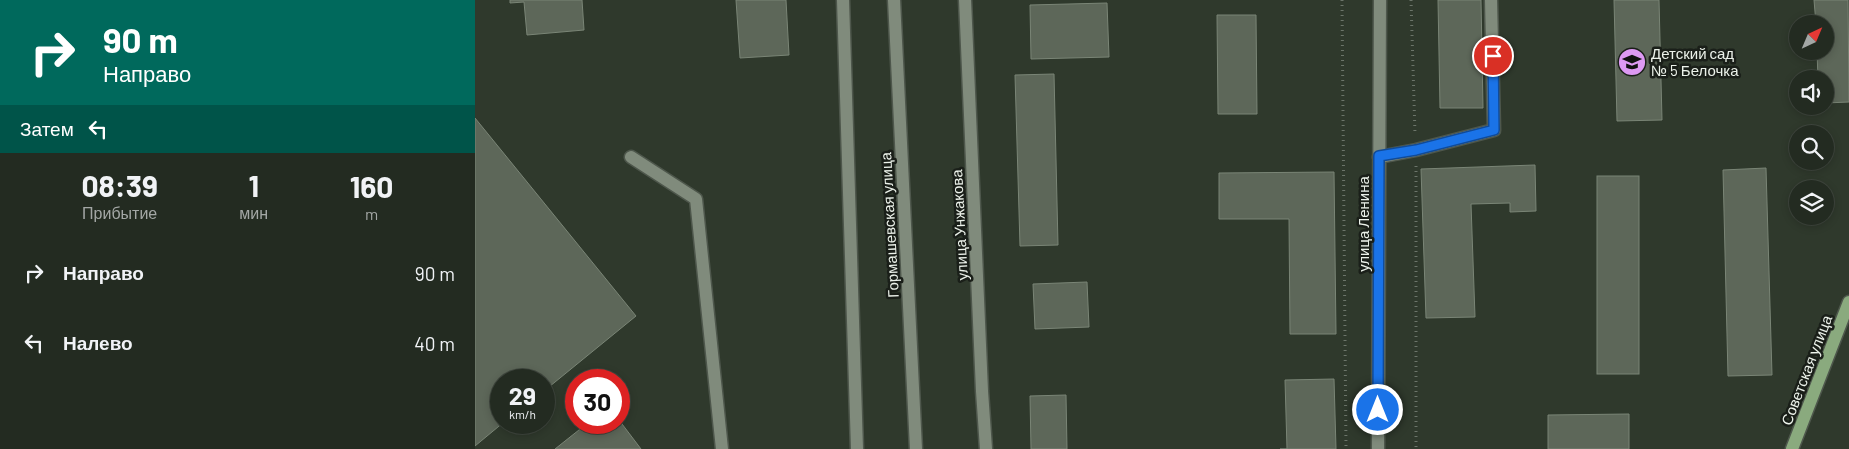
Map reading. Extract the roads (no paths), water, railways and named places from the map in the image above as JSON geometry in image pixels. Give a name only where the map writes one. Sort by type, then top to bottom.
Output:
[{"type":"main road","name":"Советская улица","points":[[1793,449],[1849,302]]},
{"type":"street","points":[[843,0],[857,449]]},
{"type":"street","name":"Гормашевская улица","points":[[894,0],[916,449]]},
{"type":"street","name":"улица Унжакова","points":[[965,0],[986,449]]},
{"type":"street","name":"улица Ленина","points":[[1378,449],[1380,0]]},
{"type":"street","points":[[1379,156],[1416,150],[1494,130],[1491,0]]},
{"type":"street","points":[[631,157],[696,199],[722,449]]},
{"type":"place","name":"Детский сад № 5 Белочка","points":[[1632,62]]}]
